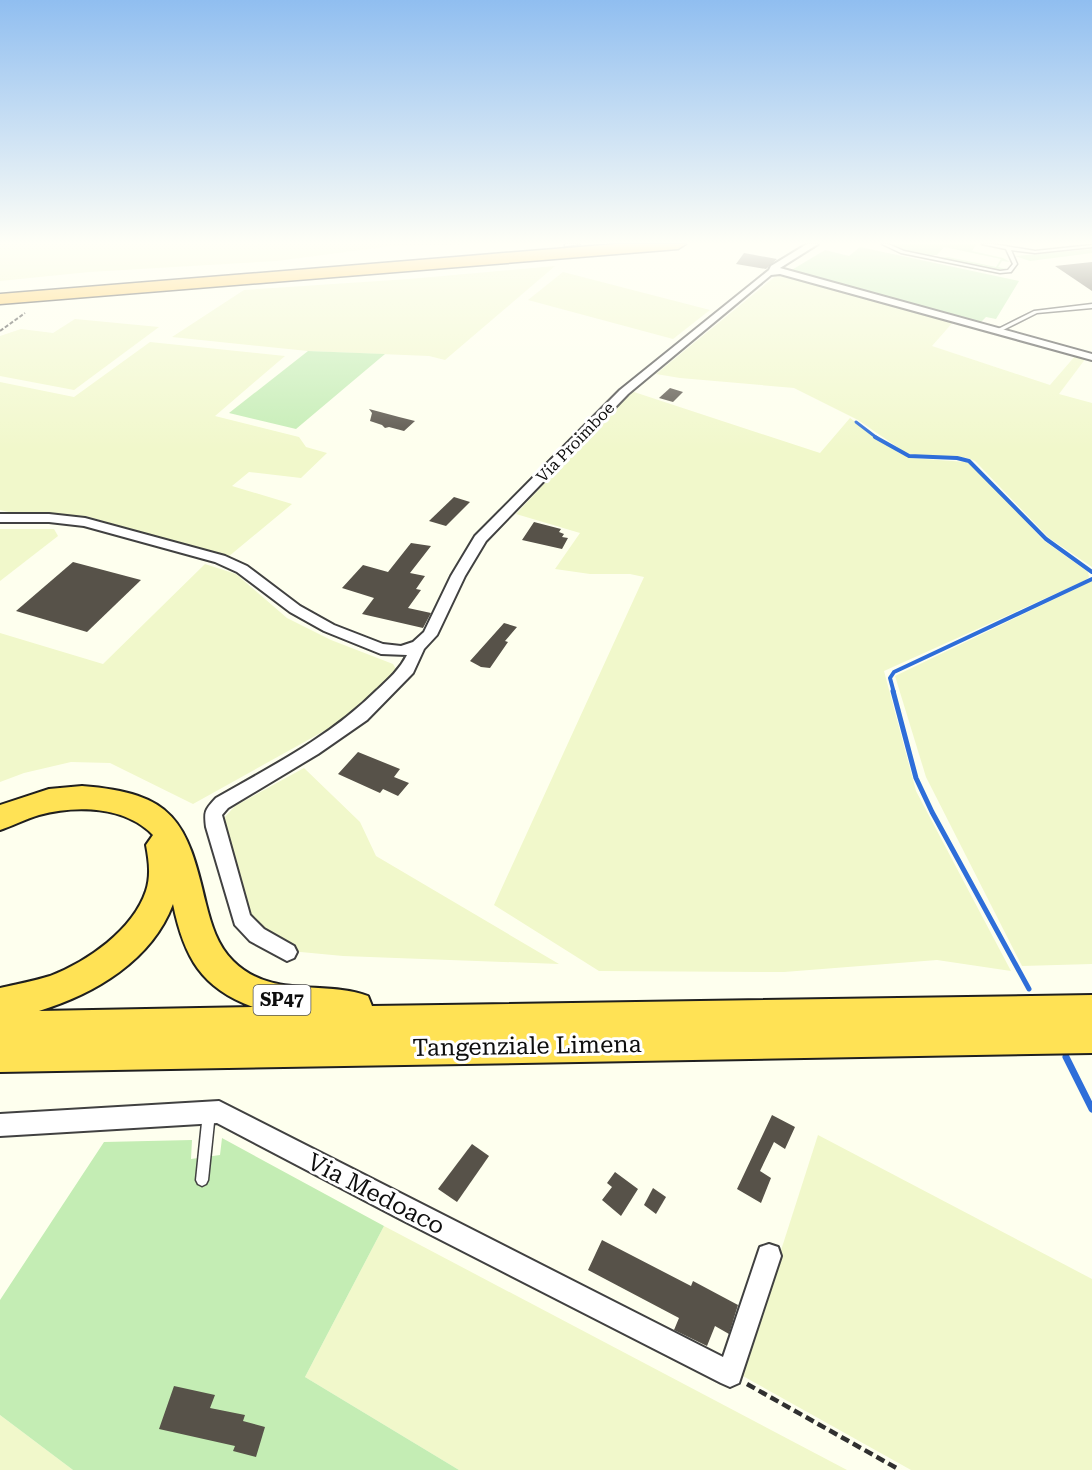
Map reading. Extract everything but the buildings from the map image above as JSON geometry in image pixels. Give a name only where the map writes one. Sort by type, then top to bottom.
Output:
[{"type":"highway","name":"SP47","points":[[0,818],[46,801],[85,796],[111,799],[152,816],[172,839],[201,938],[210,957],[222,973],[240,985],[285,1001],[337,1007],[432,1007],[539,1021]]},
{"type":"highway","points":[[0,1004],[37,996],[93,971],[114,957],[149,921],[160,898],[166,875],[165,855],[156,833],[137,809]]},
{"type":"highway","points":[[1048,1025],[1092,1011]]},
{"type":"highway","name":"Tangenziale Limena","points":[[0,1028],[539,1021],[1048,1025]]},
{"type":"highway","points":[[1048,1025],[1092,1036]]},
{"type":"highway","name":"Tangenziale Limena","points":[[0,1056],[290,1051],[1048,1025]]},
{"type":"highway","points":[[0,1074],[136,1069],[290,1051]]},
{"type":"street","name":"Via Proimboe","points":[[287,952],[257,935],[242,919],[213,813],[222,803],[312,750],[361,716],[408,669],[418,646],[430,635],[458,576],[480,539],[624,392],[720,313]]},
{"type":"street","points":[[934,313],[1092,357]]},
{"type":"street","points":[[0,518],[49,518],[85,522],[220,559],[242,569],[295,609],[329,628],[381,649],[401,651],[418,646]]},
{"type":"street","name":"Via Medoaco","points":[[0,1125],[219,1112],[398,1206],[730,1374]]},
{"type":"street","points":[[730,1374],[769,1256]]},
{"type":"lane","points":[[999,330],[1035,313]]},
{"type":"lane","points":[[202,1180],[209,1113]]},
{"type":"path","points":[[0,331],[24,313]]},
{"type":"path","points":[[730,1374],[900,1470]]},
{"type":"green space","points":[[209,313],[500,313],[445,360],[429,356],[308,351],[172,337]]},
{"type":"green space","points":[[575,313],[707,313],[673,339]]},
{"type":"green space","points":[[731,313],[923,313],[954,321],[932,346],[1050,385],[1076,355],[1086,358],[1059,394],[1092,403],[1092,567],[1049,538],[975,461],[968,458],[919,456],[906,453],[858,420],[794,388],[656,374]]},
{"type":"green space","points":[[946,313],[1000,313],[996,319],[986,317],[981,322]]},
{"type":"green space","points":[[75,319],[159,327],[74,390],[0,376],[0,336],[21,329],[53,333]]},
{"type":"green space","points":[[150,342],[285,356],[215,416],[299,437],[306,447],[327,453],[301,478],[249,472],[232,486],[292,504],[228,557],[86,516],[13,513],[0,510],[0,382],[74,397]]},
{"type":"green space","points":[[308,351],[385,354],[296,429],[229,413]]},
{"type":"green space","points":[[631,391],[820,453],[850,418],[899,453],[910,458],[966,462],[973,465],[1043,540],[1088,572],[1089,577],[1086,580],[884,671],[916,791],[1011,971],[937,960],[784,972],[599,971],[494,905],[644,577],[630,574],[590,574],[555,569],[580,533],[516,514]]},
{"type":"green space","points":[[0,529],[54,529],[58,536],[0,581]]},
{"type":"green space","points":[[205,564],[236,574],[287,618],[331,640],[393,664],[397,671],[351,716],[193,804],[110,763],[71,762],[24,773],[0,782],[0,633],[103,664]]},
{"type":"green space","points":[[1092,581],[1092,964],[1022,966],[926,777],[895,676]]},
{"type":"green space","points":[[304,768],[360,822],[376,856],[559,964],[343,956],[290,951],[262,934],[248,914],[223,826],[224,818],[235,806]]},
{"type":"green space","points":[[818,1135],[1092,1279],[1092,1470],[911,1470],[741,1375]]},
{"type":"green space","points":[[222,1138],[384,1226],[305,1377],[459,1470],[73,1470],[0,1415],[0,1300],[104,1142],[192,1140],[191,1159],[220,1155]]},
{"type":"green space","points":[[384,1226],[847,1470],[459,1470],[305,1377]]},
{"type":"green space","points":[[0,1415],[73,1470],[0,1470]]},
{"type":"waterway","points":[[856,422],[877,438]]},
{"type":"waterway","points":[[875,437],[909,456],[957,458],[969,461],[1046,539],[1092,572]]},
{"type":"waterway","points":[[894,693],[890,678],[894,672],[1092,579]]},
{"type":"waterway","points":[[893,691],[916,778],[932,812],[1029,989]]},
{"type":"waterway","points":[[1066,1057],[1092,1109]]}]
